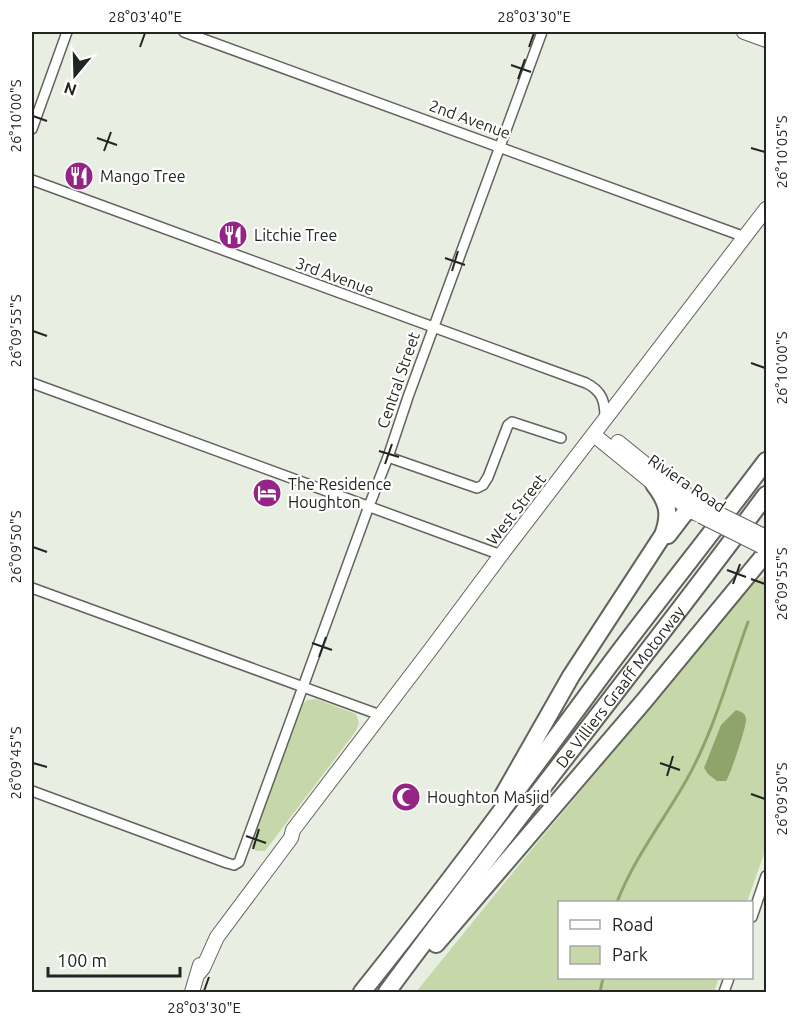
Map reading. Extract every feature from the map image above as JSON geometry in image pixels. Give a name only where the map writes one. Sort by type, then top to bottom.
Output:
[{"type":"highway","points":[[362,993],[492,825],[766,461]]},
{"type":"highway","points":[[492,825],[496,810],[513,776],[581,660],[663,535],[669,510],[666,501],[654,484]]},
{"type":"highway","name":"De Villiers Graaff Motorway","points":[[387,993],[761,507],[766,495]]},
{"type":"highway","points":[[569,682],[675,525],[699,509]]},
{"type":"highway","points":[[409,963],[432,949],[588,768],[735,590],[765,544]]},
{"type":"highway","points":[[735,590],[766,572]]},
{"type":"main road","points":[[744,32],[766,40]]},
{"type":"main road","name":"West Street","points":[[192,993],[205,948],[285,834],[293,830],[766,209]]},
{"type":"main road","name":"Riviera Road","points":[[600,428],[654,484],[765,544]]},
{"type":"main road","name":"Riviera Road","points":[[600,428],[699,509]]},
{"type":"street","points":[[32,129],[67,32]]},
{"type":"street","name":"2nd Avenue","points":[[184,32],[745,237]]},
{"type":"street","name":"Central Street","points":[[32,791],[227,863],[236,864],[243,854],[542,32]]},
{"type":"street","name":"3rd Avenue","points":[[32,180],[356,300],[434,326],[594,387],[603,399],[600,428]]},
{"type":"street","points":[[32,383],[501,555]]},
{"type":"street","points":[[388,457],[477,488],[483,485],[488,477],[508,425],[512,422],[561,438]]},
{"type":"street","points":[[32,588],[380,715]]},
{"type":"street","points":[[753,914],[766,876]]},
{"type":"green space","points":[[766,575],[766,848],[747,901],[558,901],[558,979],[719,979],[714,992],[416,992],[657,700],[683,661],[749,585]]},
{"type":"green space","points":[[316,699],[356,714],[359,723],[356,731],[265,851],[256,851],[252,847],[252,840],[302,705],[307,700]]},
{"type":"shaded area","points":[[736,710],[746,717],[744,731],[726,781],[717,781],[704,768],[721,725]]},
{"type":"waterway","points":[[617,901],[641,855],[697,761],[748,622]]},
{"type":"waterway","points":[[600,992],[603,979]]},
{"type":"place","name":"Mango Tree","points":[[79,176]]},
{"type":"place","name":"Litchie Tree","points":[[233,235]]},
{"type":"place","name":"The Residence Houghton","points":[[267,493]]},
{"type":"place","name":"Houghton Masjid","points":[[406,797]]}]
